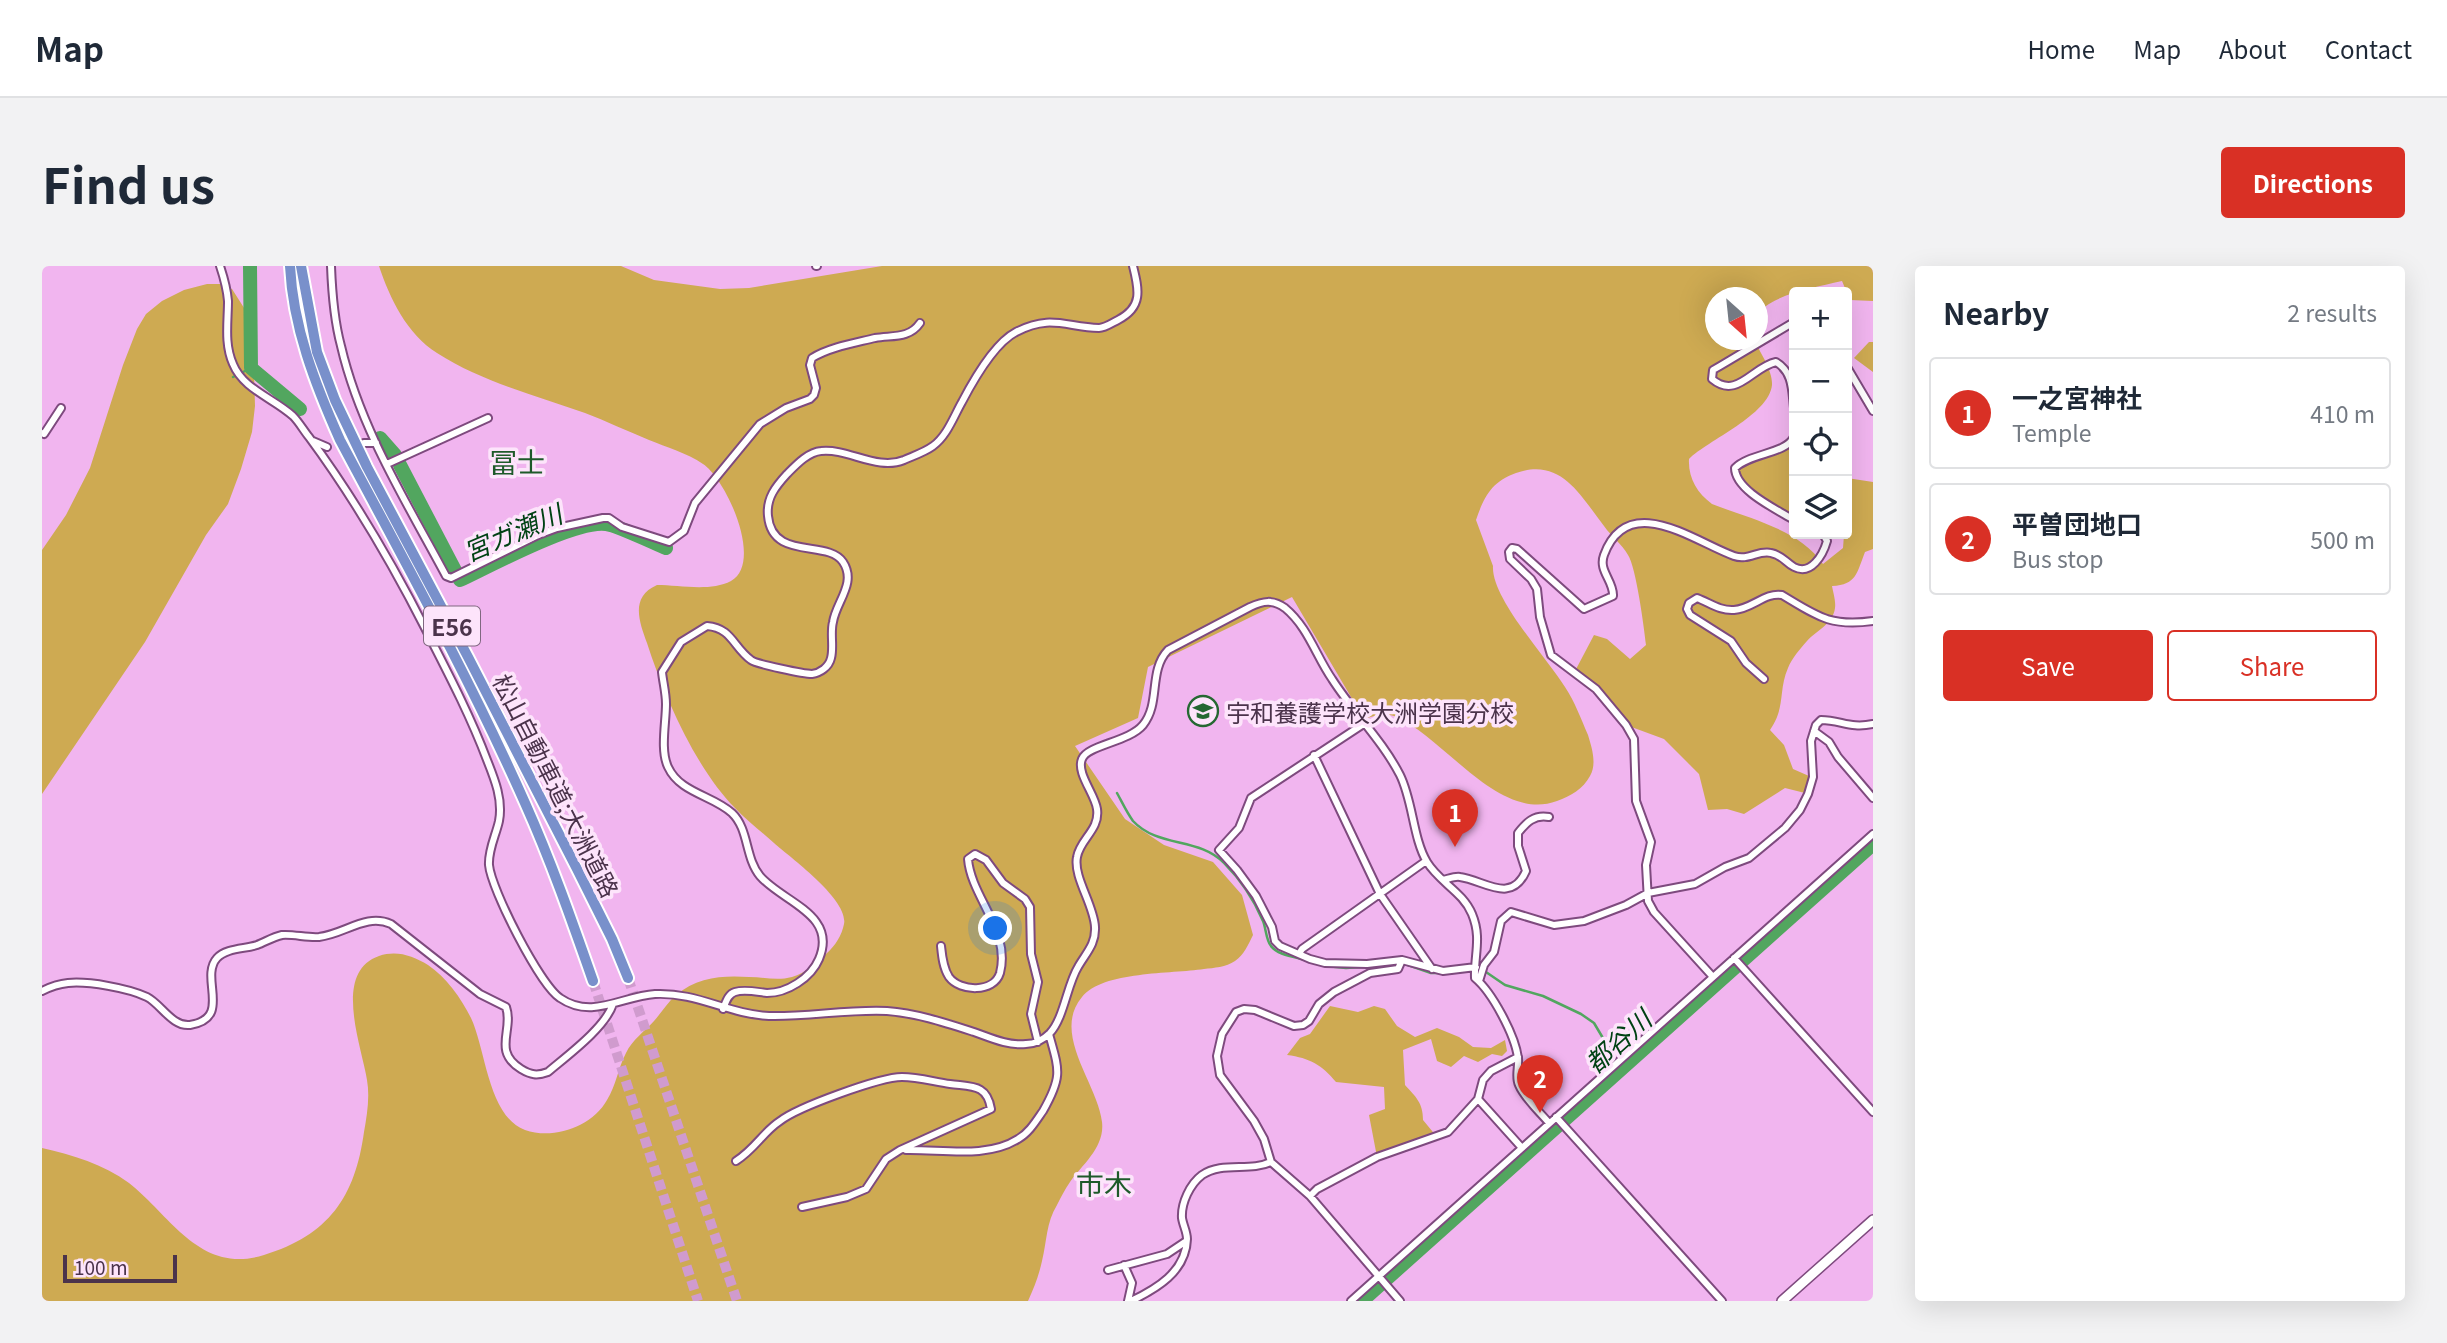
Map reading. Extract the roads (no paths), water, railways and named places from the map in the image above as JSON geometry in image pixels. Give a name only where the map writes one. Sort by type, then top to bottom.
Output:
[{"type":"highway","name":"松山自動車道;大洲道路","points":[[302,266],[307,307],[325,376],[351,435],[577,869],[628,978]]},
{"type":"highway","points":[[307,266],[307,307]]},
{"type":"highway","name":"松山自動車道;大洲道路","points":[[290,268],[306,355],[324,404],[505,760],[556,879],[593,981]]},
{"type":"street","points":[[220,266],[226,286],[228,340],[233,367],[241,379],[293,416],[312,440],[379,542],[464,702],[500,798],[500,812],[490,852],[489,867],[494,886],[540,976],[555,996],[572,1005],[593,1009],[659,994],[693,997],[723,1009],[770,1016],[888,1011],[938,1021],[1008,1043],[1025,1045],[1038,1042],[1054,1028],[1078,967],[1093,946],[1095,931],[1090,901],[1077,866],[1077,856],[1094,831],[1098,811],[1081,770],[1080,761],[1085,753],[1116,743],[1143,725],[1151,711],[1156,669],[1168,650],[1250,607],[1264,601],[1274,601],[1286,609],[1314,645],[1330,676],[1400,775],[1426,861],[1463,898],[1472,914],[1478,951],[1475,978],[1500,1010],[1518,1057],[1517,1083],[1549,1123]]},
{"type":"street","points":[[331,266],[333,300],[341,347],[376,443],[446,576],[451,578],[538,535],[603,518],[669,542],[684,531],[695,503],[760,424],[814,395],[816,388],[810,365],[812,358],[860,341],[903,335],[915,330],[920,323]]},
{"type":"street","points":[[723,1009],[729,996],[736,992],[769,993],[783,991],[796,984],[814,968],[820,958],[822,933],[815,919],[760,876],[748,854],[743,831],[735,816],[712,799],[681,785],[671,772],[667,765],[666,699],[662,672],[681,642],[707,626],[721,628],[754,662],[814,674],[826,668],[831,659],[832,623],[836,609],[846,593],[846,570],[843,561],[835,556],[798,547],[778,538],[768,518],[768,507],[775,486],[806,457],[818,451],[887,462],[901,461],[933,446],[950,425],[975,380],[1006,338],[1041,323],[1058,321],[1102,329],[1127,315],[1134,308],[1137,298],[1137,284],[1132,266]]},
{"type":"street","points":[[1789,325],[1713,370],[1712,379],[1721,386],[1732,387],[1745,381],[1765,365],[1776,362],[1785,368],[1789,375]]},
{"type":"street","points":[[1852,375],[1873,411]]},
{"type":"street","points":[[42,433],[44,434],[61,408]]},
{"type":"street","points":[[387,464],[488,418]]},
{"type":"street","points":[[312,440],[327,447]]},
{"type":"street","points":[[364,443],[376,443]]},
{"type":"street","points":[[1789,443],[1742,461],[1735,468],[1735,474],[1748,491],[1789,517]]},
{"type":"street","points":[[1713,977],[1654,912],[1648,893],[1646,865],[1651,842],[1636,801],[1634,739],[1615,710],[1596,689],[1551,655],[1540,617],[1537,589],[1531,579],[1510,559],[1508,552],[1512,548],[1517,549],[1584,609],[1613,596],[1613,590],[1603,571],[1605,554],[1612,540],[1621,531],[1638,523],[1659,524],[1708,542],[1736,557],[1747,558],[1765,552],[1774,553],[1796,568],[1806,569],[1815,564],[1824,553],[1826,539]]},
{"type":"street","points":[[1764,679],[1746,663],[1731,641],[1690,615],[1687,609],[1689,603],[1697,598],[1723,610],[1734,610],[1746,608],[1774,593],[1829,622],[1845,624],[1873,621]]},
{"type":"street","points":[[1479,981],[1484,965],[1494,952],[1501,921],[1511,912],[1546,924],[1562,925],[1597,917],[1648,893],[1695,884],[1725,867],[1749,858],[1785,828],[1800,810],[1813,777],[1811,741],[1821,720],[1859,727],[1873,724]]},
{"type":"street","points":[[1364,723],[1251,797],[1239,828],[1219,850],[1256,896],[1272,927],[1275,941],[1280,946],[1325,962],[1416,962],[1443,971],[1476,967]]},
{"type":"street","points":[[1814,731],[1829,742],[1838,757],[1873,798]]},
{"type":"street","points":[[1314,755],[1365,857],[1380,894],[1432,969]]},
{"type":"street","points":[[1443,880],[1458,876],[1497,889],[1510,888],[1522,880],[1526,871],[1518,846],[1518,833],[1526,823],[1540,815],[1549,817]]},
{"type":"street","points":[[1351,1301],[1381,1280],[1549,1123],[1559,1120],[1713,977],[1737,961],[1873,834]]},
{"type":"street","points":[[940,946],[949,977],[958,984],[971,988],[982,987],[995,981],[1000,974],[1001,953],[995,925],[969,871],[968,859],[975,854],[981,856],[1003,883],[1025,899],[1030,907],[1031,954],[1038,982],[1031,1014],[1038,1042]]},
{"type":"street","points":[[1299,954],[1302,949],[1426,861]]},
{"type":"street","points":[[42,990],[68,983],[112,988],[146,997],[176,1022],[190,1025],[211,1013],[215,1003],[212,967],[217,957],[281,935],[318,937],[379,919],[391,924],[480,994],[506,1007],[510,1018],[504,1038],[507,1052],[513,1064],[527,1073],[538,1076],[548,1072],[602,1023],[610,1014],[613,1004]]},
{"type":"street","points":[[1737,961],[1873,1112]]},
{"type":"street","points":[[1400,1301],[1310,1196],[1271,1162],[1264,1139],[1220,1075],[1217,1056],[1222,1034],[1236,1012],[1244,1009],[1255,1010],[1294,1026],[1303,1026],[1319,1004],[1334,992],[1361,976],[1393,971],[1402,963]]},
{"type":"street","points":[[900,1150],[973,1151],[1017,1140],[1040,1115],[1058,1078],[1055,1051],[1049,1034]]},
{"type":"street","points":[[1310,1196],[1317,1189],[1377,1157],[1448,1132],[1478,1099],[1483,1080],[1491,1071],[1518,1057]]},
{"type":"street","points":[[736,1161],[751,1152],[778,1121],[811,1104],[888,1080],[901,1077],[979,1088],[989,1097],[990,1109],[886,1159],[866,1189],[847,1197],[802,1207]]},
{"type":"street","points":[[1478,1099],[1522,1148]]},
{"type":"street","points":[[1559,1120],[1722,1301]]},
{"type":"street","points":[[1130,1301],[1159,1287],[1176,1268],[1187,1241],[1182,1208],[1193,1183],[1202,1175],[1231,1166],[1271,1162]]},
{"type":"street","points":[[1782,1301],[1873,1220]]},
{"type":"street","points":[[1108,1270],[1167,1254],[1187,1241]]},
{"type":"street","points":[[1124,1265],[1132,1283],[1130,1301]]},
{"type":"waterway","name":"宮ガ瀬川","points":[[250,266],[251,368],[300,409]]},
{"type":"waterway","points":[[233,377],[251,368]]},
{"type":"waterway","name":"宮ガ瀬川","points":[[380,438],[395,455]]},
{"type":"waterway","name":"宮ガ瀬川","points":[[400,465],[460,580],[554,536],[592,525],[611,525],[666,548]]},
{"type":"waterway","points":[[1117,793],[1133,821],[1143,829],[1154,835],[1203,849],[1224,863],[1255,905],[1271,946],[1282,954],[1306,960]]},
{"type":"waterway","name":"都谷川","points":[[1362,1301],[1873,844]]},
{"type":"waterway","points":[[1405,964],[1431,973],[1453,973]]},
{"type":"waterway","points":[[1326,966],[1375,966]]},
{"type":"waterway","points":[[1483,970],[1505,985],[1543,996],[1581,1014],[1594,1023],[1613,1055]]},
{"type":"tunnel","points":[[628,978],[737,1301]]},
{"type":"tunnel","points":[[593,981],[698,1301]]},
{"type":"place","name":"宇和養護学校大洲学園分校","points":[[1203,711]]},
{"type":"place","name":"一之宮神社","points":[[1455,847]]},
{"type":"place","name":"平曽団地口","points":[[1540,1113]]},
{"type":"district","name":"冨士","points":[[517,461]]},
{"type":"district","name":"市木","points":[[1104,1183]]}]
